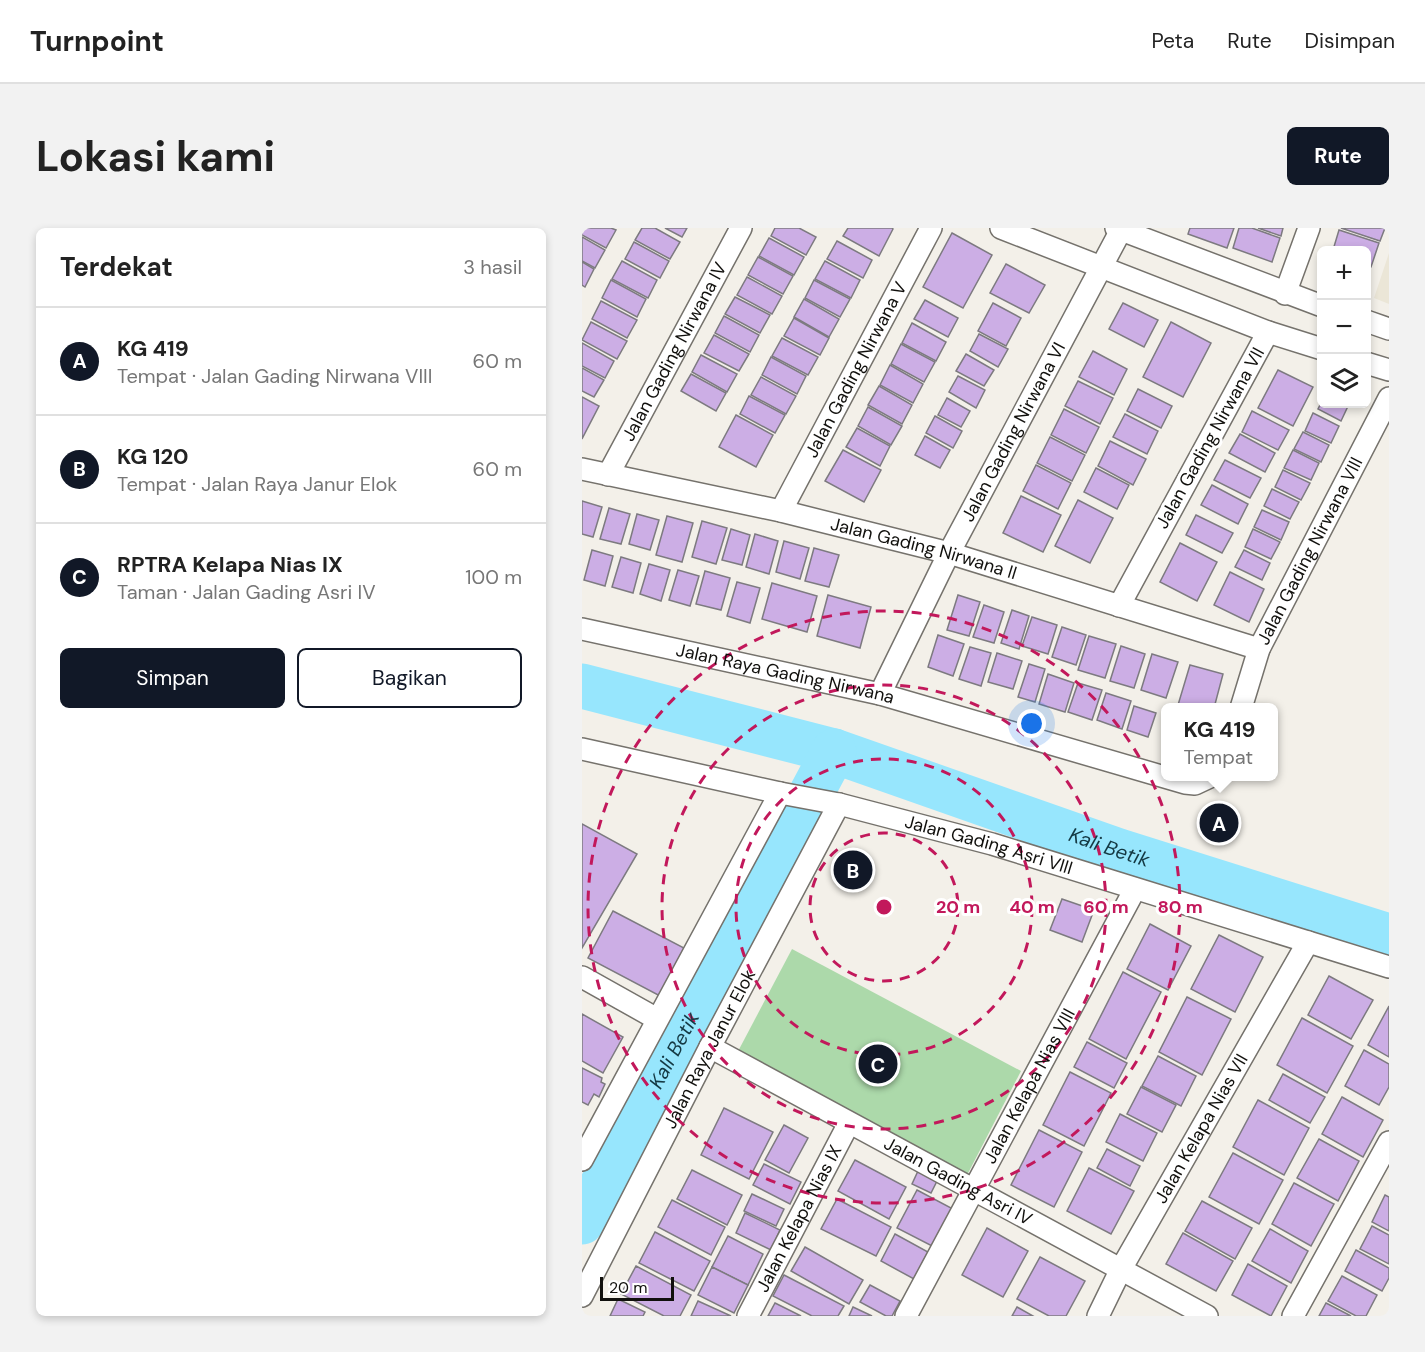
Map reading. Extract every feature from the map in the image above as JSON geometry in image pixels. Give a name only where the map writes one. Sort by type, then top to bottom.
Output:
[{"type":"street","name":"Jalan Gading Nirwana IV","points":[[608,475],[741,228]]},
{"type":"street","name":"Jalan Gading Nirwana V","points":[[781,511],[931,228]]},
{"type":"street","name":"Jalan Gading Nirwana VII","points":[[1001,228],[1268,332],[1119,606]]},
{"type":"street","points":[[1285,294],[1309,228]]},
{"type":"street","name":"Jalan Gading Nirwana VI","points":[[880,694],[949,553],[1119,229]]},
{"type":"street","points":[[1119,229],[1158,236],[1285,294],[1317,304]]},
{"type":"street","points":[[1371,323],[1389,329]]},
{"type":"street","points":[[1268,332],[1317,347]]},
{"type":"street","points":[[1371,365],[1389,370]]},
{"type":"street","name":"Jalan Gading Nirwana VIII","points":[[1242,703],[1258,649],[1389,398]]},
{"type":"street","name":"Jalan Gading Nirwana II","points":[[582,469],[781,511],[949,553],[1258,649]]},
{"type":"street","name":"Jalan Raya Gading Nirwana","points":[[582,629],[880,694],[1161,776]]},
{"type":"street","name":"Jalan Gading Asri VIII","points":[[582,749],[836,804],[992,844],[1389,967]]},
{"type":"street","name":"Jalan Raya Gading Nirwana","points":[[1178,781],[1195,784],[1202,781]]},
{"type":"street","points":[[582,1160],[782,794]]},
{"type":"street","name":"Jalan Raya Janur Elok","points":[[582,1296],[836,804]]},
{"type":"street","name":"Jalan Kelapa Nias VIII","points":[[906,1316],[1135,889]]},
{"type":"street","name":"Jalan Kelapa Nias VII","points":[[1098,1316],[1121,1269],[1308,942]]},
{"type":"street","points":[[582,977],[657,1019]]},
{"type":"street","name":"Jalan Gading Asri IV","points":[[710,1047],[1207,1316]]},
{"type":"street","name":"Jalan Kelapa Nias IX","points":[[748,1316],[849,1123]]},
{"type":"street","points":[[1293,1316],[1389,1142]]},
{"type":"shaded area","points":[[1389,253],[1389,304],[1374,298]]},
{"type":"green space","points":[[792,949],[1021,1071],[965,1179],[735,1057]]},
{"type":"building","points":[[582,228],[616,230],[606,248],[582,235]]},
{"type":"building","points":[[642,228],[655,228],[680,242],[670,259],[635,240]]},
{"type":"building","points":[[665,228],[687,228],[682,237]]},
{"type":"building","points":[[775,228],[799,228],[816,237],[806,255],[771,236]]},
{"type":"building","points":[[848,228],[893,229],[879,256],[843,236]]},
{"type":"building","points":[[1190,228],[1234,228],[1227,248],[1188,234]]},
{"type":"building","points":[[1239,228],[1252,228],[1280,238],[1272,262],[1233,248]]},
{"type":"building","points":[[1258,228],[1283,228],[1281,236]]},
{"type":"building","points":[[1341,228],[1385,228],[1380,241]]},
{"type":"building","points":[[1339,230],[1379,243],[1371,267],[1371,246],[1334,246]]},
{"type":"building","points":[[952,233],[992,255],[963,308],[923,287]]},
{"type":"building","points":[[582,237],[605,250],[595,268],[582,261]]},
{"type":"building","points":[[769,238],[804,257],[794,275],[759,256]]},
{"type":"building","points":[[837,241],[872,260],[863,278],[827,259]]},
{"type":"building","points":[[634,242],[669,261],[660,278],[625,259]]},
{"type":"building","points":[[758,257],[793,276],[783,294],[748,275]]},
{"type":"building","points":[[622,261],[657,280],[648,298],[612,279]]},
{"type":"building","points":[[825,261],[860,280],[851,298],[815,279]]},
{"type":"building","points":[[582,262],[594,269],[585,287],[582,285]]},
{"type":"building","points":[[1006,264],[1045,285],[1029,313],[990,293]]},
{"type":"building","points":[[747,277],[782,296],[772,314],[737,295]]},
{"type":"building","points":[[611,280],[646,299],[637,317],[602,298]]},
{"type":"building","points":[[814,280],[850,299],[840,317],[805,298]]},
{"type":"building","points":[[735,297],[770,315],[760,333],[725,314]]},
{"type":"building","points":[[804,299],[839,319],[829,337],[794,317]]},
{"type":"building","points":[[925,300],[958,318],[948,337],[914,319]]},
{"type":"building","points":[[601,301],[637,320],[627,338],[592,319]]},
{"type":"building","points":[[993,303],[1021,318],[1006,346],[978,331]]},
{"type":"building","points":[[1123,303],[1158,320],[1144,347],[1109,329]]},
{"type":"building","points":[[724,316],[759,335],[750,352],[715,333]]},
{"type":"building","points":[[794,318],[829,338],[820,355],[784,336]]},
{"type":"building","points":[[591,322],[627,341],[617,359],[582,340]]},
{"type":"building","points":[[1171,322],[1211,343],[1183,397],[1143,377]]},
{"type":"building","points":[[912,323],[946,342],[936,361],[902,343]]},
{"type":"building","points":[[979,334],[1008,349],[998,367],[970,351]]},
{"type":"building","points":[[714,335],[749,354],[739,371],[704,353]]},
{"type":"building","points":[[782,338],[818,357],[808,375],[772,356]]},
{"type":"building","points":[[582,343],[614,361],[605,378],[582,366]]},
{"type":"building","points":[[901,344],[935,362],[924,382],[891,364]]},
{"type":"building","points":[[1093,351],[1127,369],[1114,395],[1079,377]]},
{"type":"building","points":[[966,354],[994,370],[984,386],[956,371]]},
{"type":"building","points":[[701,355],[737,374],[727,392],[692,372]]},
{"type":"building","points":[[771,357],[806,376],[797,394],[762,375]]},
{"type":"building","points":[[890,365],[923,384],[913,403],[880,385]]},
{"type":"building","points":[[582,368],[604,380],[594,397],[582,391]]},
{"type":"building","points":[[1278,370],[1313,387],[1293,426],[1258,408]]},
{"type":"building","points":[[691,374],[726,393],[716,411],[681,391]]},
{"type":"building","points":[[958,376],[985,390],[976,408],[949,392]]},
{"type":"building","points":[[761,377],[796,396],[786,414],[751,395]]},
{"type":"building","points":[[1078,381],[1113,398],[1100,424],[1065,406]]},
{"type":"building","points":[[879,386],[912,405],[902,424],[868,405]]},
{"type":"building","points":[[1138,389],[1172,406],[1161,428],[1127,411]]},
{"type":"building","points":[[749,396],[785,415],[775,433],[740,414]]},
{"type":"building","points":[[582,397],[599,406],[582,439]]},
{"type":"building","points":[[947,398],[970,411],[961,427],[938,415]]},
{"type":"building","points":[[868,407],[902,426],[891,445],[858,426]]},
{"type":"building","points":[[1318,408],[1347,408],[1341,421]]},
{"type":"building","points":[[1064,409],[1099,427],[1086,453],[1051,435]]},
{"type":"building","points":[[1252,411],[1289,430],[1278,450],[1242,432]]},
{"type":"building","points":[[1313,413],[1339,426],[1331,443],[1305,431]]},
{"type":"building","points":[[1125,414],[1158,431],[1147,454],[1113,437]]},
{"type":"building","points":[[736,415],[773,435],[756,467],[719,447]]},
{"type":"building","points":[[935,416],[962,431],[953,448],[926,433]]},
{"type":"building","points":[[857,428],[890,446],[880,466],[846,447]]},
{"type":"building","points":[[1303,432],[1329,445],[1321,462],[1294,449]]},
{"type":"building","points":[[1240,434],[1275,453],[1265,472],[1229,453]]},
{"type":"building","points":[[925,436],[950,450],[940,468],[915,455]]},
{"type":"building","points":[[1050,437],[1085,455],[1072,481],[1037,463]]},
{"type":"building","points":[[1110,441],[1146,459],[1133,485],[1098,466]]},
{"type":"building","points":[[843,450],[881,470],[864,502],[825,481]]},
{"type":"building","points":[[1293,450],[1319,463],[1311,480],[1284,468]]},
{"type":"building","points":[[1225,460],[1261,478],[1250,498],[1214,480]]},
{"type":"building","points":[[1036,465],[1071,483],[1058,509],[1023,491]]},
{"type":"building","points":[[1096,468],[1129,485],[1117,509],[1084,492]]},
{"type":"building","points":[[1283,470],[1310,483],[1301,500],[1275,487]]},
{"type":"building","points":[[1212,485],[1248,504],[1238,524],[1201,505]]},
{"type":"building","points":[[1272,489],[1299,502],[1290,519],[1264,506]]},
{"type":"building","points":[[1021,496],[1061,515],[1043,552],[1003,533]]},
{"type":"building","points":[[1078,500],[1113,518],[1090,563],[1055,546]]},
{"type":"building","points":[[582,501],[602,507],[593,537],[582,534]]},
{"type":"building","points":[[609,508],[630,514],[621,544],[600,539]]},
{"type":"building","points":[[1262,510],[1289,522],[1281,540],[1254,527]]},
{"type":"building","points":[[637,514],[659,520],[650,550],[629,544]]},
{"type":"building","points":[[1196,515],[1233,533],[1222,553],[1186,535]]},
{"type":"building","points":[[667,516],[693,523],[682,562],[656,555]]},
{"type":"building","points":[[702,521],[727,528],[716,564],[692,557]]},
{"type":"building","points":[[731,529],[750,535],[742,565],[722,560]]},
{"type":"building","points":[[1253,529],[1280,542],[1271,559],[1245,547]]},
{"type":"building","points":[[755,534],[778,541],[769,574],[746,567]]},
{"type":"building","points":[[784,541],[809,548],[800,579],[776,572]]},
{"type":"building","points":[[1180,543],[1217,562],[1197,601],[1160,582]]},
{"type":"building","points":[[814,548],[839,555],[829,587],[805,581]]},
{"type":"building","points":[[592,550],[613,556],[605,586],[584,580]]},
{"type":"building","points":[[1244,550],[1270,563],[1262,580],[1235,567]]},
{"type":"building","points":[[621,557],[641,563],[633,593],[612,587]]},
{"type":"building","points":[[649,564],[670,570],[661,601],[640,594]]},
{"type":"building","points":[[678,570],[699,576],[690,606],[669,600]]},
{"type":"building","points":[[705,571],[730,578],[721,610],[696,604]]},
{"type":"building","points":[[1230,572],[1264,589],[1249,622],[1214,605]]},
{"type":"building","points":[[737,582],[760,588],[750,623],[727,616]]},
{"type":"building","points":[[772,583],[817,596],[807,632],[762,619]]},
{"type":"building","points":[[828,595],[871,607],[860,648],[817,636]]},
{"type":"building","points":[[958,595],[980,602],[969,636],[947,630]]},
{"type":"building","points":[[984,605],[1004,612],[994,643],[973,637]]},
{"type":"building","points":[[1012,610],[1029,616],[1019,649],[1001,643]]},
{"type":"building","points":[[1032,617],[1057,625],[1048,654],[1022,646]]},
{"type":"building","points":[[1062,627],[1086,635],[1076,665],[1052,657]]},
{"type":"building","points":[[938,635],[964,644],[953,676],[928,667]]},
{"type":"building","points":[[1089,636],[1116,644],[1105,678],[1078,670]]},
{"type":"building","points":[[1121,646],[1145,654],[1134,688],[1110,681]]},
{"type":"building","points":[[970,647],[991,653],[981,686],[959,679]]},
{"type":"building","points":[[997,653],[1022,661],[1013,689],[988,682]]},
{"type":"building","points":[[1152,654],[1178,662],[1166,698],[1141,690]]},
{"type":"building","points":[[1029,664],[1045,669],[1035,702],[1018,697]]},
{"type":"building","points":[[1190,665],[1223,674],[1215,703],[1179,703]]},
{"type":"building","points":[[1048,674],[1074,683],[1065,712],[1039,704]]},
{"type":"building","points":[[1078,683],[1102,690],[1092,720],[1068,712]]},
{"type":"building","points":[[1106,693],[1131,701],[1122,729],[1097,720]]},
{"type":"building","points":[[1134,706],[1156,713],[1148,737],[1127,730]]},
{"type":"building","points":[[1214,813],[1229,819],[1224,832],[1209,826]]},
{"type":"building","points":[[582,824],[637,854],[582,948]]},
{"type":"building","points":[[848,857],[864,862],[858,882],[842,877]]},
{"type":"building","points":[[1062,899],[1094,910],[1082,942],[1050,930]]},
{"type":"building","points":[[613,911],[684,948],[660,996],[588,958]]},
{"type":"building","points":[[1150,924],[1191,946],[1168,990],[1127,969]]},
{"type":"building","points":[[1219,935],[1263,957],[1235,1012],[1191,989]]},
{"type":"building","points":[[1123,972],[1161,992],[1126,1059],[1089,1039]]},
{"type":"building","points":[[1329,976],[1373,1000],[1351,1039],[1308,1015]]},
{"type":"building","points":[[1187,997],[1231,1019],[1202,1075],[1159,1052]]},
{"type":"building","points":[[1389,1006],[1389,1057],[1368,1045]]},
{"type":"building","points":[[582,1014],[623,1037],[603,1073],[582,1061]]},
{"type":"building","points":[[1302,1018],[1353,1046],[1327,1093],[1277,1065]]},
{"type":"building","points":[[1087,1042],[1127,1063],[1114,1088],[1074,1067]]},
{"type":"building","points":[[1364,1050],[1389,1064],[1389,1087],[1379,1105],[1345,1086]]},
{"type":"building","points":[[1158,1056],[1196,1076],[1181,1106],[1142,1086]]},
{"type":"building","points":[[582,1068],[602,1078],[601,1082],[605,1084],[599,1097],[594,1094],[588,1105],[582,1102]]},
{"type":"building","points":[[1070,1072],[1111,1093],[1084,1146],[1043,1125]]},
{"type":"building","points":[[1283,1074],[1325,1097],[1310,1123],[1269,1100]]},
{"type":"building","points":[[1141,1087],[1176,1105],[1162,1132],[1127,1114]]},
{"type":"building","points":[[1342,1097],[1383,1120],[1363,1157],[1322,1134]]},
{"type":"building","points":[[1258,1100],[1309,1128],[1284,1175],[1233,1147]]},
{"type":"building","points":[[724,1108],[773,1132],[749,1179],[701,1155]]},
{"type":"building","points":[[1120,1114],[1157,1133],[1143,1161],[1106,1142]]},
{"type":"building","points":[[784,1125],[808,1138],[789,1173],[765,1160]]},
{"type":"building","points":[[1039,1130],[1082,1152],[1054,1207],[1011,1185]]},
{"type":"building","points":[[1319,1139],[1359,1161],[1338,1201],[1297,1178]]},
{"type":"building","points":[[1107,1149],[1140,1166],[1130,1186],[1097,1168]]},
{"type":"building","points":[[1233,1153],[1283,1180],[1259,1224],[1209,1197]]},
{"type":"building","points":[[855,1160],[906,1187],[889,1219],[838,1191]]},
{"type":"building","points":[[764,1164],[801,1182],[790,1204],[753,1185]]},
{"type":"building","points":[[1089,1168],[1134,1191],[1111,1234],[1067,1211]]},
{"type":"building","points":[[692,1170],[742,1195],[727,1225],[677,1199]]},
{"type":"building","points":[[918,1171],[937,1181],[931,1193],[912,1184]]},
{"type":"building","points":[[1294,1183],[1334,1204],[1311,1246],[1272,1224]]},
{"type":"building","points":[[917,1190],[953,1209],[934,1247],[897,1228]]},
{"type":"building","points":[[752,1194],[784,1209],[776,1226],[744,1211]]},
{"type":"building","points":[[1385,1195],[1389,1197],[1389,1231],[1372,1222]]},
{"type":"building","points":[[837,1199],[891,1227],[876,1256],[821,1229]]},
{"type":"building","points":[[672,1200],[725,1227],[711,1255],[658,1227]]},
{"type":"building","points":[[1202,1201],[1252,1228],[1235,1259],[1185,1231]]},
{"type":"building","points":[[745,1213],[780,1230],[771,1250],[736,1233]]},
{"type":"building","points":[[1372,1226],[1389,1235],[1389,1264],[1360,1249]]},
{"type":"building","points":[[987,1228],[1028,1251],[1003,1297],[962,1275]]},
{"type":"building","points":[[1270,1229],[1308,1251],[1291,1283],[1252,1261]]},
{"type":"building","points":[[655,1232],[710,1261],[694,1291],[639,1263]]},
{"type":"building","points":[[1183,1233],[1233,1261],[1216,1291],[1166,1264]]},
{"type":"building","points":[[895,1234],[928,1252],[914,1279],[881,1261]]},
{"type":"building","points":[[728,1236],[763,1254],[748,1285],[712,1267]]},
{"type":"building","points":[[805,1247],[863,1280],[849,1304],[791,1271]]},
{"type":"building","points":[[1356,1250],[1389,1268],[1389,1278],[1382,1291],[1345,1271]]},
{"type":"building","points":[[1040,1257],[1085,1281],[1066,1316],[1049,1316],[1017,1299]]},
{"type":"building","points":[[1248,1264],[1287,1286],[1271,1316],[1232,1295]]},
{"type":"building","points":[[636,1266],[691,1295],[680,1316],[664,1316],[621,1294]]},
{"type":"building","points":[[712,1267],[748,1285],[734,1313],[698,1295]]},
{"type":"building","points":[[784,1275],[844,1306],[838,1316],[812,1316],[773,1296]]},
{"type":"building","points":[[1342,1276],[1377,1295],[1366,1316],[1356,1316],[1328,1301]]},
{"type":"building","points":[[870,1285],[900,1301],[892,1316],[886,1316],[860,1302]]},
{"type":"building","points":[[618,1299],[645,1312],[643,1316],[610,1316]]},
{"type":"building","points":[[698,1301],[731,1316],[691,1316]]},
{"type":"building","points":[[775,1303],[801,1316],[768,1316]]},
{"type":"building","points":[[1326,1303],[1351,1316],[1319,1316]]},
{"type":"building","points":[[853,1307],[872,1316],[849,1316]]},
{"type":"building","points":[[1017,1307],[1033,1316],[1012,1316]]},
{"type":"waterway","name":"Kali Betik","points":[[582,686],[834,751],[1119,851],[1389,936]]},
{"type":"waterway","name":"Kali Betik","points":[[582,1222],[834,751]]},
{"type":"place","name":"KG 419","points":[[1219,823]]},
{"type":"place","name":"KG 120","points":[[853,870]]},
{"type":"place","name":"RPTRA Kelapa Nias IX","points":[[878,1064]]}]
